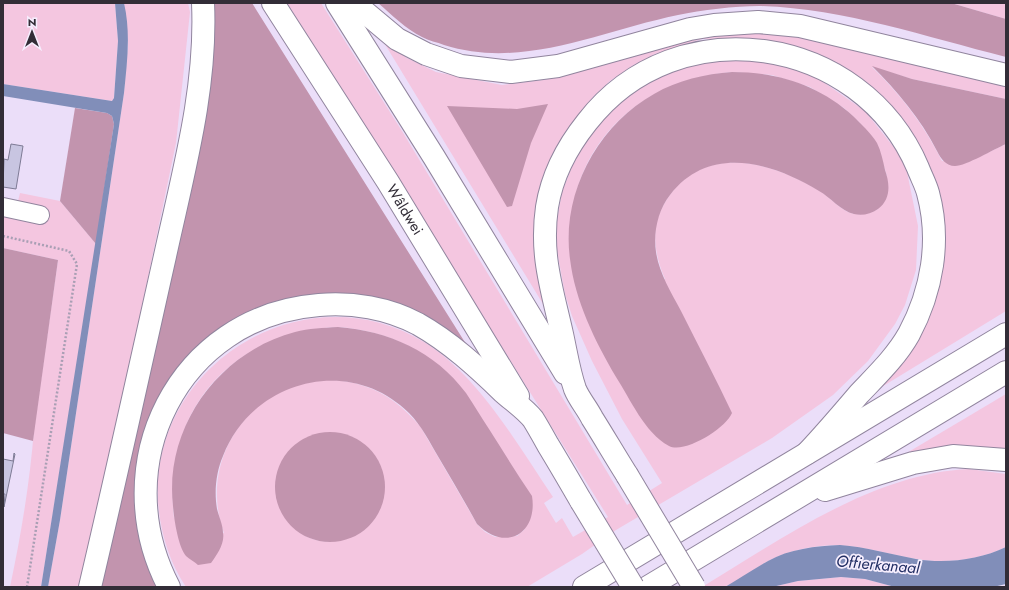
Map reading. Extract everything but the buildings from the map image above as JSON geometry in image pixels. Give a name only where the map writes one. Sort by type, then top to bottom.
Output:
[{"type":"highway","points":[[90,587],[193,131],[200,86],[204,36],[203,3]]},
{"type":"highway","name":"Wâldwei","points":[[273,3],[388,182],[633,587]]},
{"type":"highway","points":[[337,3],[438,163],[694,587]]},
{"type":"highway","points":[[354,3],[397,39],[426,54],[461,66],[511,72],[558,66],[690,29],[714,25],[758,22],[800,26],[1006,75]]},
{"type":"highway","points":[[575,390],[547,276],[545,249],[546,222],[551,191],[558,170],[571,144],[602,103],[620,87],[643,72],[686,55],[729,49],[773,52],[816,64],[841,77],[861,91],[884,112],[901,134],[928,193],[935,237],[931,275],[920,309],[908,335],[875,378],[807,453]]},
{"type":"highway","points":[[169,587],[160,567],[150,533],[145,481],[150,445],[165,407],[181,382],[214,346],[251,322],[288,309],[328,304],[374,308],[395,315],[417,324],[444,340],[468,359],[532,419]]},
{"type":"highway","points":[[584,587],[1006,334]]},
{"type":"highway","points":[[648,587],[1006,372]]},
{"type":"highway","points":[[796,498],[882,474],[913,463],[953,456],[1006,460]]},
{"type":"street","points":[[3,207],[40,215]]},
{"type":"path","points":[[3,236],[69,250],[77,264],[27,587]]},
{"type":"shaded area","points":[[3,3],[115,3],[118,41],[114,98],[112,101],[3,84]]},
{"type":"shaded area","points":[[124,3],[188,3],[190,12],[176,143],[112,450],[79,587],[48,587],[60,520],[124,93],[128,45]]},
{"type":"shaded area","points":[[208,3],[252,3],[466,344],[426,321],[267,309],[151,423],[162,587],[97,587]]},
{"type":"shaded area","points":[[287,3],[321,3],[402,131],[627,505],[662,483],[622,419],[592,361],[572,316],[565,294],[557,251],[556,226],[562,192],[578,151],[589,134],[634,88],[692,61],[752,58],[803,71],[819,79],[865,111],[900,155],[907,172],[918,226],[916,270],[905,305],[895,324],[868,361],[833,395],[772,438],[616,530],[582,554],[527,587],[186,587],[170,557],[166,546],[158,501],[163,452],[180,408],[208,371],[244,343],[286,324],[331,317],[378,322],[424,342],[444,356],[462,373],[496,412],[553,497],[544,503],[556,523],[562,518],[573,537],[608,517]],"holes":[[[732,72],[772,75],[810,87],[844,108],[859,122],[877,144],[887,176],[878,209],[870,213],[850,213],[842,209],[817,189],[776,170],[754,165],[733,163],[713,165],[694,173],[677,186],[663,206],[659,215],[656,224],[655,242],[665,279],[580,300],[571,258],[572,217],[580,180],[597,147],[621,118],[652,96],[689,80]],[[338,327],[355,329],[385,336],[412,348],[438,365],[451,376],[531,515],[524,530],[517,536],[495,537],[485,532],[477,524],[420,426],[408,413],[388,397],[372,389],[364,386],[331,380],[300,384],[272,396],[248,416],[231,440],[220,469],[217,500],[224,533],[174,518],[173,479],[180,444],[192,412],[211,384],[236,361],[266,344],[300,332]],[[350,436],[370,449],[361,532],[348,538],[336,541],[313,539],[293,527],[285,517],[278,504]]]},
{"type":"shaded area","points":[[378,3],[951,3],[1006,19],[1006,57],[853,18],[790,8],[759,6],[687,13],[591,38],[532,51],[503,53],[474,52],[444,45],[416,34]]},
{"type":"shaded area","points":[[951,3],[1006,3],[1006,19]]},
{"type":"shaded area","points":[[764,27],[1006,79],[1006,99],[912,79],[872,67],[893,88],[920,123],[942,161],[966,163],[1006,144],[1006,311],[880,388],[937,264],[909,136],[776,44],[739,38],[702,39],[655,54],[632,66],[610,81],[593,97],[564,135],[551,159],[546,306],[543,304],[383,41],[407,58],[436,72],[502,85],[543,80],[590,69],[684,38]]},
{"type":"shaded area","points":[[872,66],[912,79],[1006,99],[1006,144],[960,165],[952,166],[944,162],[924,128],[908,106]]},
{"type":"shaded area","points":[[732,72],[765,75],[797,82],[812,88],[840,105],[863,125],[877,143],[887,175],[888,191],[885,201],[878,209],[866,214],[854,214],[840,207],[823,194],[801,181],[781,172],[761,166],[742,163],[722,164],[703,169],[686,179],[670,195],[662,208],[657,222],[655,245],[658,260],[666,282],[732,413],[722,426],[704,438],[685,446],[669,446],[652,433],[639,415],[608,363],[587,320],[576,290],[570,259],[569,235],[571,210],[587,164],[600,143],[616,124],[634,108],[654,94],[682,81],[712,74]]},
{"type":"shaded area","points":[[548,104],[531,143],[512,206],[507,207],[447,106],[517,109]]},
{"type":"shaded area","points":[[75,108],[107,113],[112,116],[114,124],[96,244],[60,201]]},
{"type":"shaded area","points":[[20,193],[60,201],[96,244],[41,587],[10,587],[28,489],[34,429],[58,260],[3,248],[3,216],[40,224],[17,205]]},
{"type":"shaded area","points":[[3,248],[58,260],[33,441],[3,433]]},
{"type":"shaded area","points":[[338,327],[375,333],[409,346],[425,355],[454,378],[466,393],[532,496],[533,509],[530,520],[525,529],[518,535],[509,538],[499,537],[488,533],[477,524],[426,435],[409,413],[385,395],[359,384],[332,381],[305,384],[279,393],[256,409],[237,430],[223,456],[216,482],[217,509],[223,530],[222,545],[211,563],[198,565],[183,552],[175,525],[173,506],[173,477],[178,448],[188,422],[202,397],[221,375],[243,357],[268,342],[295,332]]},
{"type":"shaded area","points":[[1006,394],[1006,453],[900,457]]},
{"type":"shaded area","points":[[330,432],[351,436],[369,448],[381,466],[385,487],[381,508],[369,526],[351,538],[330,542],[309,538],[291,526],[279,508],[275,487],[279,466],[291,448],[309,436]]},
{"type":"shaded area","points":[[969,469],[1006,474],[1006,547],[974,558],[939,561],[917,559],[857,547],[833,545],[820,546],[793,551],[774,558],[732,584],[724,587],[702,587],[796,530],[864,495],[898,482],[933,473]]},
{"type":"shaded area","points":[[841,577],[865,579],[895,587],[772,587],[798,581]]},
{"type":"water","points":[[115,3],[124,3],[126,14],[128,48],[124,93],[60,520],[48,587],[41,587],[114,124],[112,116],[107,113],[3,96],[3,84],[112,101],[114,98],[118,41]]},
{"type":"water","name":"Offierkanaal","points":[[840,545],[869,549],[916,559],[938,561],[973,558],[1006,547],[1006,584],[993,587],[895,587],[865,579],[841,577],[798,581],[772,587],[725,587],[776,557],[812,547]]}]
